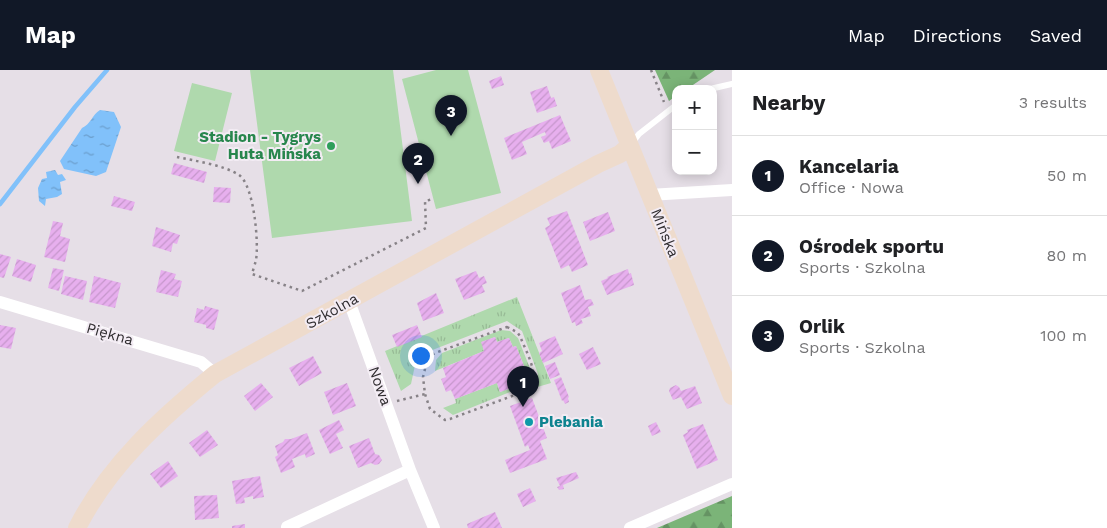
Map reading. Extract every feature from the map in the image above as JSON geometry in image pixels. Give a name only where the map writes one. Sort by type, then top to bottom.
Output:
[{"type":"street","name":"Mińska","points":[[599,70],[732,396]]},
{"type":"street","name":"Szkolna","points":[[77,528],[95,495],[150,430],[179,403],[215,374],[598,164],[620,154],[629,146]]},
{"type":"street","points":[[649,195],[732,190]]},
{"type":"street","name":"Nowa","points":[[349,301],[410,470],[434,528]]},
{"type":"street","name":"Piękna","points":[[0,302],[201,362],[215,374]]},
{"type":"street","points":[[287,527],[410,470]]},
{"type":"street","points":[[630,528],[732,484]]},
{"type":"lane","points":[[717,87],[732,84]]},
{"type":"lane","points":[[629,146],[639,134],[672,108]]},
{"type":"path","points":[[651,70],[668,110]]},
{"type":"path","points":[[177,157],[232,171],[246,181],[252,203],[256,237],[257,258],[252,274],[302,291],[426,228],[426,201],[434,199]]},
{"type":"path","points":[[501,328],[512,328],[520,336],[534,373],[531,389],[445,420],[430,409],[425,394],[423,382],[428,357],[501,328]]},
{"type":"path","points":[[387,404],[425,394]]},
{"type":"green space","name":"Stadion - Tygrys Huta Mińska","points":[[250,70],[393,70],[412,221],[272,238]]},
{"type":"green space","points":[[436,70],[468,70],[501,193],[436,209],[402,79]]},
{"type":"green space","points":[[655,70],[715,70],[693,85],[672,85],[672,99],[669,101]]},
{"type":"green space","points":[[192,83],[232,93],[215,161],[174,151]]},
{"type":"green space","points":[[517,297],[551,383],[534,388],[538,374],[522,331],[507,321],[417,356],[411,384],[401,391],[385,351]]},
{"type":"green space","points":[[501,330],[510,331],[518,338],[531,371],[529,381],[525,387],[517,388],[515,380],[524,377],[521,367],[524,366],[516,346],[513,347],[509,338],[497,342],[495,337],[482,342],[484,351],[435,371],[436,360],[442,353]]},
{"type":"green space","points":[[497,383],[500,392],[514,387],[515,390],[453,415],[443,408],[456,403],[455,399]]},
{"type":"green space","points":[[732,496],[732,528],[657,528]]},
{"type":"water","points":[[100,110],[114,112],[121,127],[106,172],[96,176],[64,169],[60,161],[82,128]]},
{"type":"water","points":[[55,170],[58,175],[62,174],[66,180],[60,182],[62,194],[46,199],[45,206],[39,201],[38,188],[42,179],[47,178],[46,172]]},
{"type":"building","points":[[501,76],[504,85],[492,89],[489,81]]},
{"type":"building","points":[[547,86],[551,98],[554,97],[557,106],[537,113],[530,92]]},
{"type":"building","points":[[560,115],[571,141],[552,149],[549,141],[544,143],[541,137],[546,135],[545,132],[522,142],[527,154],[512,160],[504,138]]},
{"type":"building","points":[[174,163],[207,172],[204,183],[171,174]]},
{"type":"building","points":[[214,187],[231,188],[230,203],[213,202]]},
{"type":"building","points":[[114,196],[135,202],[132,211],[111,206]]},
{"type":"building","points":[[567,211],[588,265],[572,272],[569,265],[561,269],[545,228],[550,225],[547,218]]},
{"type":"building","points":[[608,212],[615,231],[590,241],[583,222]]},
{"type":"building","points":[[53,221],[63,223],[60,236],[70,239],[65,262],[44,257]]},
{"type":"building","points":[[156,227],[180,235],[177,244],[173,243],[171,252],[152,246]]},
{"type":"building","points":[[0,254],[11,257],[4,278],[0,277]]},
{"type":"building","points":[[17,259],[36,265],[31,282],[12,276]]},
{"type":"building","points":[[53,268],[64,270],[59,291],[48,288]]},
{"type":"building","points":[[628,269],[634,285],[607,295],[601,281]]},
{"type":"building","points":[[161,270],[176,274],[174,279],[182,281],[178,297],[156,292]]},
{"type":"building","points":[[476,271],[479,278],[484,276],[487,283],[482,285],[485,292],[464,300],[455,279]]},
{"type":"building","points":[[65,276],[87,281],[83,300],[61,294]]},
{"type":"building","points":[[94,276],[121,283],[115,308],[89,302]]},
{"type":"building","points":[[580,285],[585,300],[591,299],[594,305],[588,307],[591,316],[581,319],[583,323],[576,326],[575,322],[572,323],[561,293]]},
{"type":"building","points":[[436,293],[444,313],[423,321],[417,303]]},
{"type":"building","points":[[205,306],[219,310],[214,330],[206,328],[206,325],[194,322],[197,308],[204,310]]},
{"type":"building","points":[[0,325],[16,328],[11,349],[0,347]]},
{"type":"building","points":[[417,325],[422,337],[397,347],[392,335]]},
{"type":"building","points":[[555,336],[563,354],[543,363],[539,353],[542,351],[539,343]]},
{"type":"building","points":[[495,337],[497,342],[509,338],[513,347],[516,346],[524,366],[521,367],[524,377],[512,381],[514,387],[500,392],[497,383],[455,399],[451,390],[446,392],[441,379],[446,377],[443,368],[484,351],[481,342]]},
{"type":"building","points":[[593,347],[601,364],[587,370],[579,354]]},
{"type":"building","points":[[313,356],[322,373],[299,386],[289,368]]},
{"type":"building","points":[[555,362],[560,375],[550,379],[545,366]]},
{"type":"building","points":[[561,377],[569,397],[569,402],[565,404],[554,380]]},
{"type":"building","points":[[261,383],[273,397],[255,411],[244,396]]},
{"type":"building","points":[[347,383],[356,406],[333,415],[324,392]]},
{"type":"building","points":[[676,385],[681,391],[695,386],[702,403],[687,409],[681,397],[673,400],[669,391],[670,388]]},
{"type":"building","name":"Plebania","points":[[532,398],[547,438],[540,441],[547,459],[510,473],[505,460],[530,450],[528,445],[525,447],[510,406]]},
{"type":"building","points":[[339,420],[344,430],[336,434],[343,448],[330,454],[319,430]]},
{"type":"building","points":[[656,422],[661,432],[652,436],[648,426]]},
{"type":"building","points":[[703,424],[718,460],[697,469],[683,435],[688,432],[687,430]]},
{"type":"building","points":[[207,430],[218,445],[200,457],[189,443]]},
{"type":"building","points":[[307,433],[315,454],[306,458],[305,454],[292,459],[295,467],[281,473],[275,457],[278,455],[275,446],[285,439],[291,439]]},
{"type":"building","points":[[369,438],[375,454],[379,455],[382,460],[379,464],[371,463],[358,468],[349,446]]},
{"type":"building","points":[[168,461],[178,476],[161,488],[150,474]]},
{"type":"building","points":[[576,472],[579,478],[563,485],[564,489],[559,490],[557,487],[560,486],[556,478]]},
{"type":"building","points":[[260,476],[264,497],[253,499],[253,496],[244,498],[245,503],[236,504],[232,481]]},
{"type":"building","points":[[530,488],[536,501],[523,507],[517,494]]},
{"type":"building","points":[[217,495],[219,518],[195,520],[194,496]]},
{"type":"building","points":[[495,512],[502,528],[468,528],[467,524]]},
{"type":"building","points":[[245,524],[245,528],[232,528],[232,526]]},
{"type":"waterway","points":[[0,204],[75,107],[107,70]]},
{"type":"place","name":"Orlik","points":[[451,136]]},
{"type":"place","name":"Stadion - Tygrys Huta Mińska","points":[[331,146]]},
{"type":"place","name":"Ośrodek sportu","points":[[418,184]]},
{"type":"place","name":"Kancelaria","points":[[523,407]]},
{"type":"place","name":"Plebania","points":[[529,422]]}]
